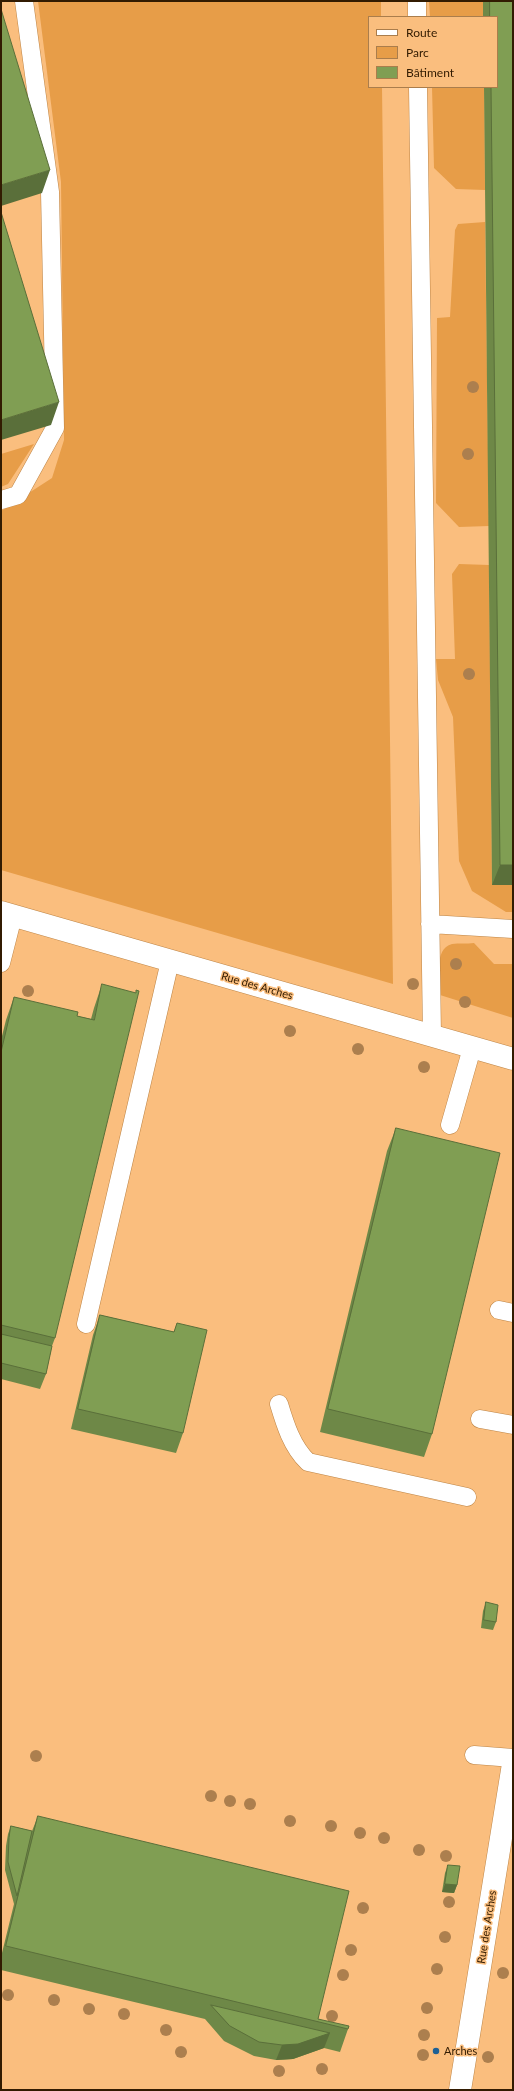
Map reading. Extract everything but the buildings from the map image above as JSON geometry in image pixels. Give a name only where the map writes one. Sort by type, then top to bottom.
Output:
[{"type":"street","name":"Rue des Arches","points":[[7,914],[513,1059]]},
{"type":"street","name":"Rue des Arches","points":[[460,2090],[513,1764]]},
{"type":"lane","points":[[1,500],[18,496],[55,428],[50,192],[24,1]]},
{"type":"lane","points":[[417,1],[417,16]]},
{"type":"lane","points":[[418,88],[432,1035]]},
{"type":"lane","points":[[1,963],[7,914]]},
{"type":"lane","points":[[430,924],[513,929]]},
{"type":"lane","points":[[86,1324],[170,961]]},
{"type":"lane","points":[[450,1125],[472,1048]]},
{"type":"lane","points":[[279,1404],[284,1421],[299,1454],[308,1462],[466,1497]]},
{"type":"lane","points":[[480,1420],[513,1425]]},
{"type":"lane","points":[[474,1754],[513,1758]]},
{"type":"green space","points":[[38,1],[381,1],[381,16],[368,16],[368,88],[382,88],[393,984],[1,870],[1,511],[52,478],[64,440],[61,182]]},
{"type":"green space","points":[[429,1],[483,1],[483,16],[430,16]]},
{"type":"green space","points":[[432,88],[484,88],[485,190],[456,189],[434,168]]},
{"type":"green space","points":[[485,222],[489,526],[459,527],[436,503],[437,318],[450,317],[455,230],[458,224]]},
{"type":"green space","points":[[34,444],[8,484],[1,487],[1,454]]},
{"type":"green space","points":[[459,564],[489,565],[492,885],[513,885],[513,912],[506,912],[472,891],[459,861],[453,717],[438,680],[436,659],[455,659],[452,574]]},
{"type":"green space","points":[[474,943],[494,964],[513,964],[513,1018],[440,995],[439,966],[442,952],[446,947],[452,944]]},
{"type":"place","name":"Arches","points":[[436,2051]]}]
